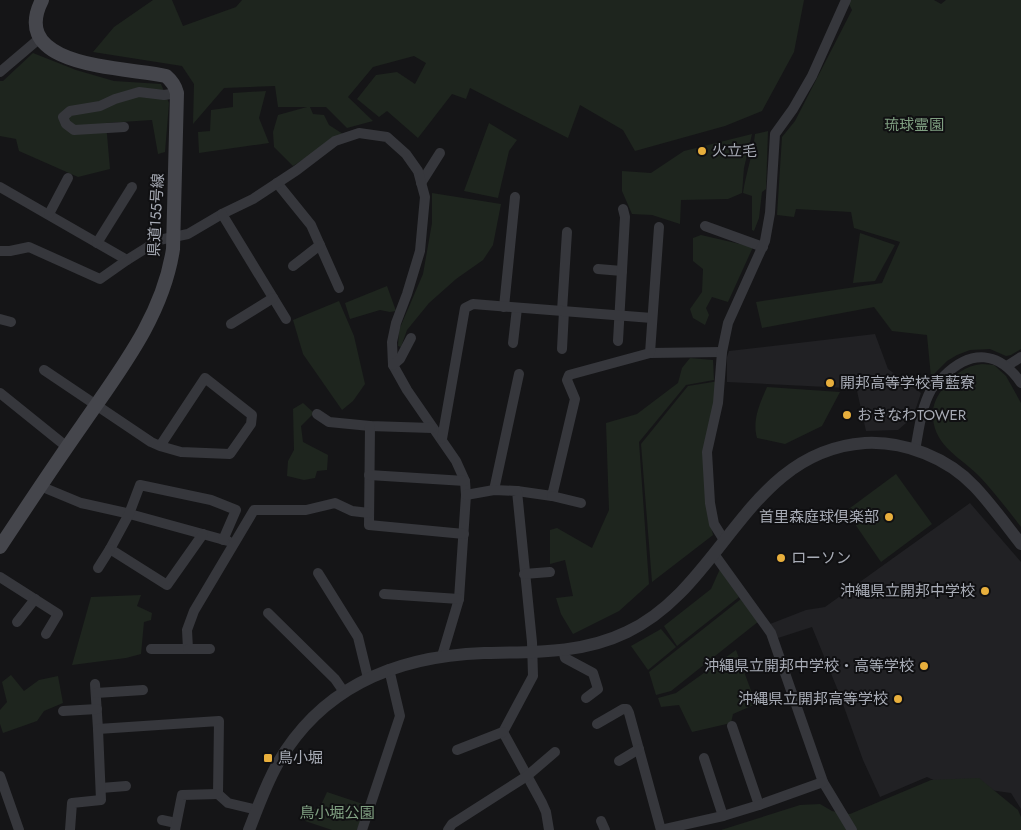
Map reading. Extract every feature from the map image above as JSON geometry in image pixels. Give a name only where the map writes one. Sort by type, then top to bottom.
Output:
[{"type":"main road","points":[[42,0],[35,23],[40,38],[46,46],[67,58],[100,66],[150,72],[166,76],[172,81],[177,94]]},
{"type":"main road","name":"県道155号線","points":[[0,547],[129,358],[154,312],[171,261],[174,238],[177,94]]},
{"type":"street","points":[[724,540],[714,524],[710,503],[707,452],[719,398],[722,352],[728,323],[763,247],[769,222],[775,134],[793,109],[812,76],[846,0]]},
{"type":"street","points":[[0,72],[40,38]]},
{"type":"street","points":[[124,127],[74,130],[66,124],[63,117],[70,111],[100,106],[114,99],[139,92],[164,95],[177,94]]},
{"type":"street","points":[[0,251],[29,247],[100,279],[159,240],[188,234],[253,199],[335,141],[359,133],[387,137],[406,154],[418,171],[426,196],[420,251],[396,322],[392,342],[393,365],[407,390],[462,471],[465,481],[466,495],[459,599],[442,656]]},
{"type":"street","points":[[421,182],[440,153]]},
{"type":"street","points":[[49,214],[68,178]]},
{"type":"street","points":[[277,183],[311,225],[339,288]]},
{"type":"street","points":[[0,186],[127,260]]},
{"type":"street","points":[[97,243],[132,187]]},
{"type":"street","points":[[504,307],[515,197]]},
{"type":"street","points":[[618,341],[625,217],[623,210]]},
{"type":"street","points":[[222,214],[286,319]]},
{"type":"street","points":[[705,226],[763,247]]},
{"type":"street","points":[[650,353],[659,227]]},
{"type":"street","points":[[562,349],[567,232]]},
{"type":"street","points":[[293,266],[320,245]]},
{"type":"street","points":[[598,269],[622,271]]},
{"type":"street","points":[[231,324],[256,314],[273,298]]},
{"type":"street","points":[[442,439],[465,308],[473,304],[652,318]]},
{"type":"street","points":[[513,344],[517,308]]},
{"type":"street","points":[[0,319],[11,322]]},
{"type":"street","points":[[393,365],[400,359],[411,338]]},
{"type":"street","points":[[552,496],[575,399],[567,380],[570,375],[650,353],[722,352]]},
{"type":"street","points":[[1007,366],[1021,357]]},
{"type":"street","points":[[915,450],[925,404],[931,390],[954,366],[972,358],[999,360],[1007,366],[1021,383]]},
{"type":"street","points":[[44,370],[151,442],[160,446],[180,452],[230,454],[251,424],[252,415],[205,378],[160,446]]},
{"type":"street","points":[[494,490],[519,374]]},
{"type":"street","points":[[0,393],[67,447]]},
{"type":"street","points":[[316,414],[329,422],[370,426],[432,428]]},
{"type":"street","points":[[370,426],[369,525],[464,534]]},
{"type":"street","points":[[250,830],[272,775],[287,749],[310,721],[344,692],[368,678],[415,661],[442,656],[563,650],[604,642],[638,627],[666,607],[690,583],[724,540],[775,482],[793,468],[815,455],[837,447],[871,443],[891,444],[915,450],[941,461],[964,476],[1021,544]]},
{"type":"street","points":[[369,475],[465,481]]},
{"type":"street","points":[[98,568],[129,514],[140,485],[211,500],[236,510],[223,540]]},
{"type":"street","points":[[40,486],[81,503],[234,543]]},
{"type":"street","points":[[466,495],[494,490],[517,491],[552,496],[581,503]]},
{"type":"street","points":[[457,750],[503,732],[533,676],[517,491]]},
{"type":"street","points":[[188,649],[187,630],[194,611],[254,510],[306,510],[335,503],[352,511],[369,513]]},
{"type":"street","points":[[110,549],[167,585],[202,534]]},
{"type":"street","points":[[714,554],[771,633],[824,782],[852,830]]},
{"type":"street","points":[[524,574],[550,572]]},
{"type":"street","points":[[318,573],[358,638],[368,678]]},
{"type":"street","points":[[0,577],[58,614],[46,634]]},
{"type":"street","points":[[384,594],[459,599]]},
{"type":"street","points":[[17,622],[35,599]]},
{"type":"street","points":[[268,613],[335,679],[344,692]]},
{"type":"street","points":[[151,650],[210,649]]},
{"type":"street","points":[[563,650],[565,658],[593,673],[598,689],[586,698]]},
{"type":"street","points":[[362,830],[400,716],[389,669]]},
{"type":"street","points":[[70,830],[72,803],[101,800],[95,688],[143,690]]},
{"type":"street","points":[[63,711],[96,709]]},
{"type":"street","points":[[597,724],[623,709],[627,709],[661,830],[723,816],[824,782]]},
{"type":"street","points":[[98,729],[219,721],[218,794]]},
{"type":"street","points":[[732,726],[759,805]]},
{"type":"street","points":[[503,732],[546,812],[548,830]]},
{"type":"street","points":[[619,761],[639,749]]},
{"type":"street","points":[[448,830],[452,824],[527,776],[555,752]]},
{"type":"street","points":[[704,758],[723,816]]},
{"type":"street","points":[[0,776],[19,830]]},
{"type":"street","points":[[101,788],[126,786]]},
{"type":"street","points":[[162,820],[175,827],[182,796],[218,794],[228,803],[257,810]]},
{"type":"shaded area","name":"開邦高等学校青藍寮","points":[[875,334],[888,369],[921,393],[913,417],[898,430],[866,431],[857,391],[847,388],[727,382],[727,357],[729,351]]},
{"type":"shaded area","name":"沖縄県立開邦中学校・高等学校","points":[[970,503],[1021,562],[1021,809],[1011,793],[940,783],[927,777],[880,797],[863,760],[839,693],[812,627],[778,638],[770,624],[806,610],[825,607]]},
{"type":"green space","points":[[153,0],[172,0],[183,26],[236,7],[242,0],[804,0],[794,52],[762,111],[725,126],[635,151],[623,130],[580,105],[568,138],[470,88],[466,99],[452,94],[418,138],[387,111],[379,117],[357,99],[376,75],[397,72],[415,84],[426,63],[414,56],[373,67],[348,97],[373,121],[347,128],[326,107],[310,107],[313,114],[324,115],[329,125],[343,134],[293,166],[274,147],[273,132],[278,115],[307,107],[278,107],[275,86],[224,88],[193,124],[194,84],[182,66],[93,52],[114,27]]},
{"type":"green space","name":"琉球霊園","points":[[847,0],[934,0],[941,4],[946,0],[1021,0],[1021,349],[1011,355],[1006,356],[990,349],[970,350],[947,361],[931,377],[927,335],[892,331],[874,307],[762,328],[756,302],[882,283],[900,242],[854,228],[851,212],[796,209],[794,217],[777,215],[782,137],[795,121],[852,10]]},
{"type":"green space","points":[[33,53],[76,70],[114,81],[161,84],[169,103],[165,152],[158,154],[152,120],[106,123],[110,169],[78,177],[19,151],[16,139],[0,136],[0,81],[3,81]]},
{"type":"green space","points":[[266,91],[259,118],[269,143],[199,153],[198,132],[210,131],[211,110],[233,107],[233,93]]},
{"type":"green space","points":[[489,123],[517,140],[509,151],[498,198],[464,191]]},
{"type":"green space","points":[[768,131],[766,189],[762,192],[759,218],[754,231],[752,230],[752,196],[743,193],[755,134]]},
{"type":"green space","points":[[752,134],[744,168],[742,193],[728,199],[681,200],[680,224],[652,215],[632,214],[622,191],[622,171],[651,173],[684,151]]},
{"type":"green space","points":[[432,193],[501,204],[493,245],[483,260],[456,279],[429,303],[407,330],[401,347],[398,346],[399,330],[423,274],[432,223]]},
{"type":"green space","points":[[860,233],[895,245],[875,281],[853,283]]},
{"type":"green space","points":[[701,235],[753,247],[728,302],[712,297],[706,308],[709,315],[705,325],[693,318],[690,309],[702,292],[703,269],[693,261],[693,238]]},
{"type":"green space","points":[[387,286],[396,311],[380,310],[350,319],[345,303]]},
{"type":"green space","points":[[339,301],[354,336],[365,384],[353,401],[342,410],[303,354],[293,320]]},
{"type":"green space","points":[[690,358],[713,360],[714,380],[686,385],[639,442],[649,584],[619,611],[573,634],[561,614],[556,598],[573,596],[565,560],[550,564],[550,530],[557,528],[592,548],[609,510],[606,423],[637,414],[678,383],[682,368]]},
{"type":"green space","points":[[982,364],[994,365],[1006,376],[1021,403],[1021,527],[980,477],[950,451],[939,437],[935,428],[933,410],[941,391],[961,371]]},
{"type":"green space","points":[[719,381],[705,450],[708,511],[713,535],[652,582],[641,444],[688,386]]},
{"type":"green space","points":[[767,387],[840,392],[822,426],[785,444],[757,438],[756,418],[759,405]]},
{"type":"green space","points":[[303,403],[314,413],[301,426],[303,442],[328,455],[327,470],[317,471],[315,478],[304,480],[287,476],[288,461],[294,450],[293,409]]},
{"type":"green space","name":"首里森庭球倶楽部","points":[[896,474],[932,524],[881,562],[846,511]]},
{"type":"green space","points":[[720,569],[739,597],[677,646],[664,626],[711,589]]},
{"type":"green space","points":[[141,595],[137,606],[152,613],[151,620],[144,622],[141,654],[126,658],[72,665],[91,597]]},
{"type":"green space","points":[[741,599],[759,621],[671,691],[656,695],[649,672]]},
{"type":"green space","points":[[661,629],[676,647],[648,670],[631,646]]},
{"type":"green space","points":[[736,650],[756,704],[733,714],[731,723],[692,732],[679,705],[661,707],[658,698],[676,693]]},
{"type":"green space","points":[[11,675],[24,691],[39,680],[58,676],[63,703],[44,711],[37,721],[3,733],[0,724],[0,710],[7,702],[2,682]]},
{"type":"green space","points":[[979,778],[1018,810],[1021,817],[1021,830],[721,830],[800,805],[820,804],[832,811],[850,814],[931,780]]},
{"type":"green space","name":"鳥小堀公園","points":[[327,792],[366,805],[357,830],[332,830],[305,821],[310,812],[321,805]]},
{"type":"place","name":"火立毛","points":[[702,151]]},
{"type":"place","name":"開邦高等学校青藍寮","points":[[830,383]]},
{"type":"place","name":"おきなわTOWER","points":[[847,415]]},
{"type":"place","name":"首里森庭球倶楽部","points":[[889,517]]},
{"type":"place","name":"ローソン","points":[[781,558]]},
{"type":"place","name":"沖縄県立開邦中学校","points":[[985,591]]},
{"type":"place","name":"沖縄県立開邦中学校・高等学校","points":[[924,666]]},
{"type":"place","name":"沖縄県立開邦高等学校","points":[[898,699]]},
{"type":"place","name":"鳥小堀","points":[[268,758]]}]
